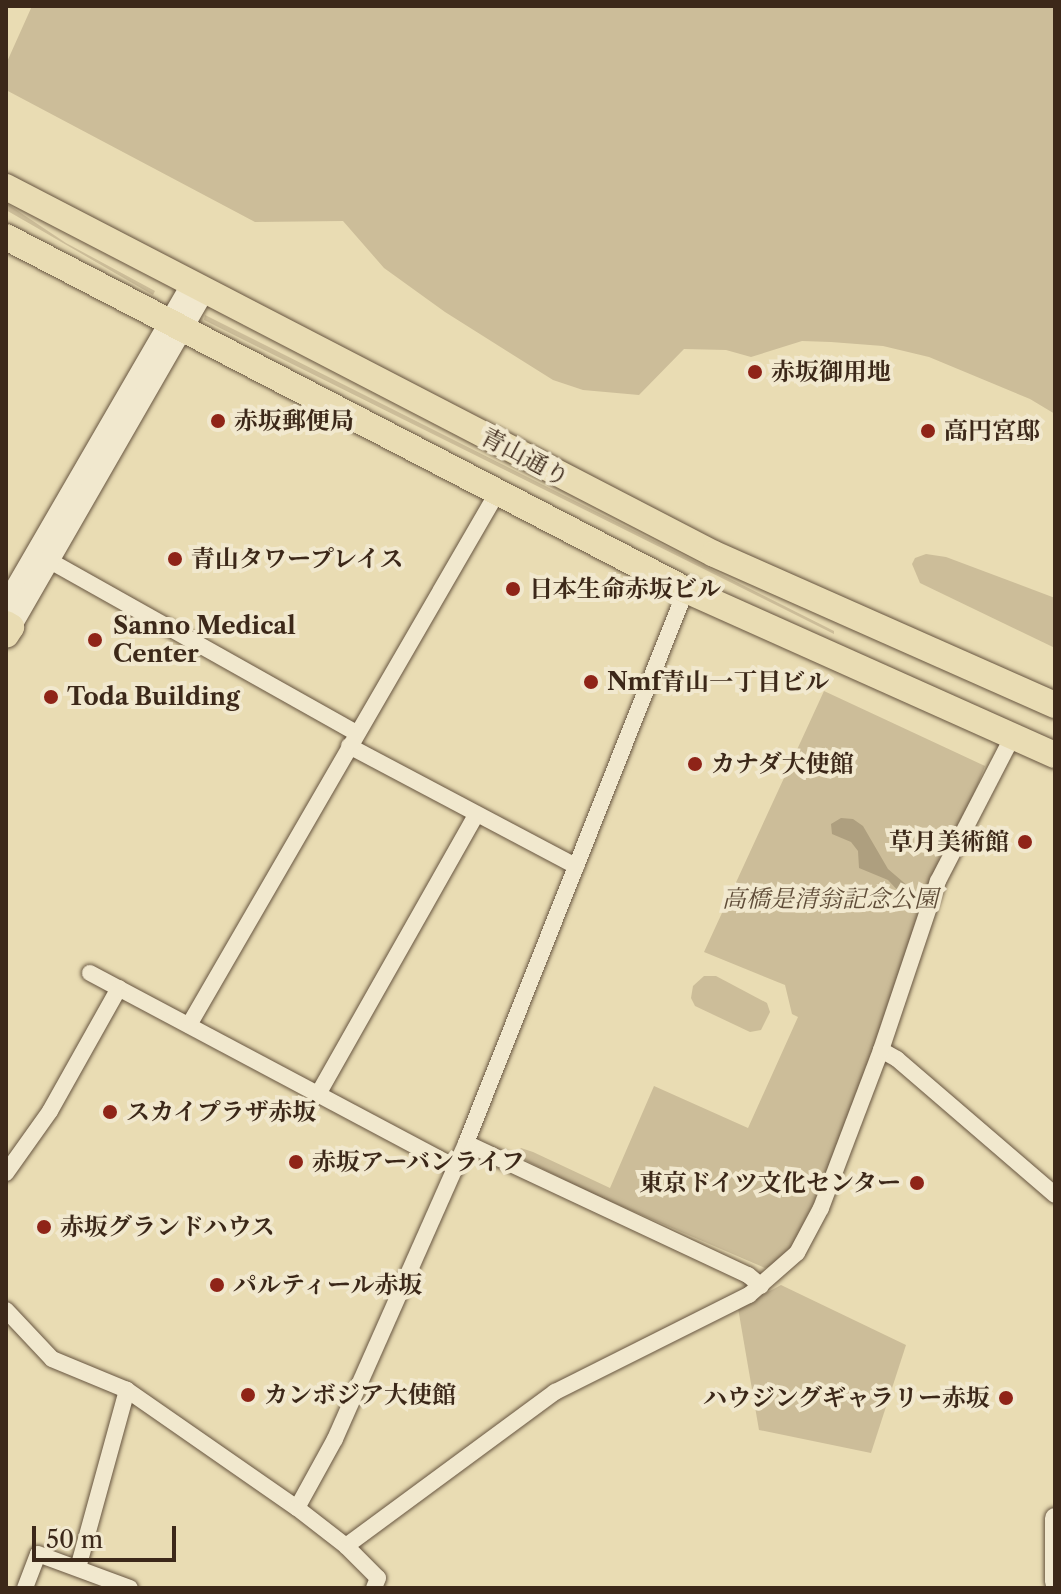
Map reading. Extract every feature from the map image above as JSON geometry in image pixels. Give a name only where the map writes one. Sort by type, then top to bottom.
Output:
[{"type":"highway","name":"青山通り","points":[[6,187],[703,549],[1055,705]]},
{"type":"highway","name":"青山通り","points":[[6,237],[686,590],[1055,755]]},
{"type":"street","points":[[7,623],[199,286]]},
{"type":"street","points":[[7,623],[50,561],[176,327]]},
{"type":"street","points":[[189,1025],[497,493]]},
{"type":"street","points":[[50,561],[476,815],[576,866]]},
{"type":"street","points":[[297,1508],[335,1439],[456,1168],[686,590]]},
{"type":"street","points":[[346,1546],[555,1392],[761,1286],[797,1253],[821,1208],[881,1050],[938,881],[1013,736]]},
{"type":"street","points":[[317,1096],[476,815]]},
{"type":"street","points":[[90,973],[456,1168]]},
{"type":"street","points":[[6,1173],[50,1111],[119,988]]},
{"type":"street","points":[[881,1050],[897,1059],[1055,1195]]},
{"type":"street","points":[[466,1143],[748,1275],[761,1286]]},
{"type":"street","points":[[6,1310],[52,1359],[127,1390],[297,1508],[346,1546],[378,1578],[374,1588]]},
{"type":"street","points":[[78,1568],[127,1390]]},
{"type":"street","points":[[1055,1518],[1055,1582]]},
{"type":"street","points":[[25,1588],[38,1554],[130,1588]]},
{"type":"green space","name":"赤坂御用地","points":[[32,6],[1055,6],[1055,414],[1030,399],[929,357],[883,346],[831,342],[802,341],[751,357],[726,350],[684,349],[639,395],[583,390],[553,380],[445,312],[384,268],[343,221],[255,222],[6,90],[6,64]]},
{"type":"green space","points":[[6,203],[66,243],[155,291],[153,295],[6,210]]},
{"type":"green space","points":[[205,315],[834,631],[834,634],[204,320]]},
{"type":"green space","points":[[926,554],[946,557],[1055,598],[1055,648],[920,583],[912,564],[915,558]]},
{"type":"green space","name":"高橋是清翁記念公園","points":[[824,691],[985,766],[814,1203],[793,1244],[777,1264],[765,1268],[593,1194],[521,1158],[518,1152],[521,1148],[533,1152],[610,1188],[654,1086],[748,1128],[798,1017],[792,1014],[785,985],[704,952]]},
{"type":"green space","points":[[704,976],[716,976],[767,1003],[770,1012],[761,1030],[750,1032],[695,1006],[691,998],[693,986]]},
{"type":"green space","points":[[781,1285],[906,1345],[871,1453],[759,1430],[738,1308]]},
{"type":"shaded area","points":[[841,818],[853,819],[863,826],[888,869],[909,887],[909,896],[901,894],[888,880],[859,868],[858,851],[851,842],[832,834],[831,824]]},
{"type":"place","name":"赤坂御用地","points":[[755,372]]},
{"type":"place","name":"赤坂郵便局","points":[[218,421]]},
{"type":"place","name":"高円宮邸","points":[[928,431]]},
{"type":"place","name":"青山タワープレイス","points":[[175,559]]},
{"type":"place","name":"日本生命赤坂ビル","points":[[513,589]]},
{"type":"place","name":"Sanno Medical Center","points":[[95,640]]},
{"type":"place","name":"Nmf青山一丁目ビル","points":[[591,682]]},
{"type":"place","name":"Toda Building","points":[[51,697]]},
{"type":"place","name":"カナダ大使館","points":[[695,764]]},
{"type":"place","name":"草月美術館","points":[[1025,842]]},
{"type":"place","name":"スカイプラザ赤坂","points":[[110,1112]]},
{"type":"place","name":"赤坂アーバンライフ","points":[[296,1162]]},
{"type":"place","name":"東京ドイツ文化センター","points":[[917,1183]]},
{"type":"place","name":"赤坂グランドハウス","points":[[44,1227]]},
{"type":"place","name":"パルティール赤坂","points":[[217,1285]]},
{"type":"place","name":"カンボジア大使館","points":[[248,1395]]},
{"type":"place","name":"ハウジングギャラリー赤坂","points":[[1006,1398]]}]
